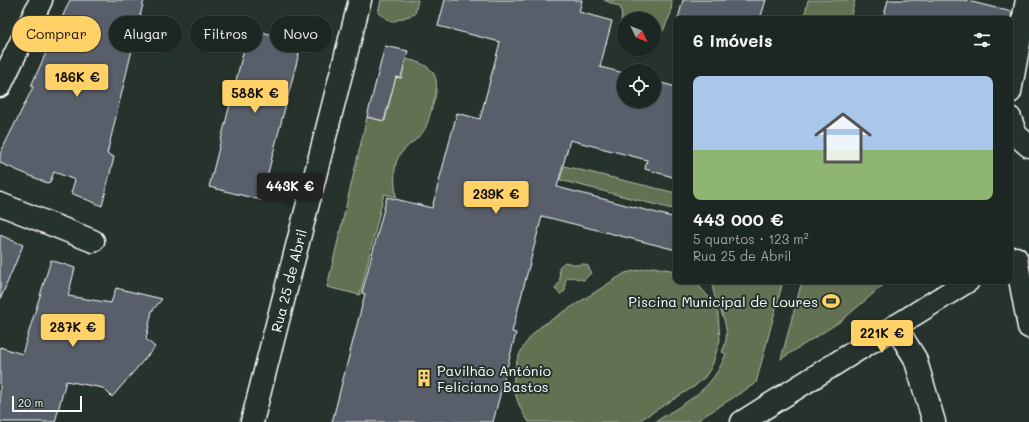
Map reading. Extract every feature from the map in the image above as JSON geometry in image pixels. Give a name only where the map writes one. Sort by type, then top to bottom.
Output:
[{"type":"street","points":[[0,86],[41,0]]},
{"type":"street","name":"Rua 25 de Abril","points":[[252,422],[360,0]]},
{"type":"street","points":[[1013,76],[1027,0]]},
{"type":"street","points":[[1013,126],[1016,135],[1029,146]]},
{"type":"street","points":[[0,204],[93,241]]},
{"type":"street","points":[[1018,257],[1029,327]]},
{"type":"street","points":[[742,422],[963,284]]},
{"type":"street","points":[[895,326],[915,358],[934,422]]},
{"type":"green space","points":[[381,0],[418,0],[415,14],[391,22],[378,13]]},
{"type":"green space","points":[[604,0],[672,0],[671,13],[663,31],[661,32],[661,12],[621,12],[620,7]]},
{"type":"green space","points":[[808,0],[855,0],[851,16],[805,16]]},
{"type":"green space","points":[[406,59],[426,66],[435,76],[436,91],[428,122],[419,137],[402,152],[397,160],[395,174],[396,197],[384,194],[360,295],[327,287],[367,117],[385,121],[392,92],[375,87],[378,73],[401,78]]},
{"type":"green space","points":[[564,166],[673,192],[673,209],[560,180]]},
{"type":"green space","points":[[565,262],[588,266],[591,273],[584,280],[570,277],[567,278],[565,291],[560,294],[555,289],[560,281],[559,267]]},
{"type":"green space","points":[[653,267],[673,270],[673,284],[698,284],[712,301],[718,313],[720,340],[712,366],[705,377],[695,386],[637,422],[529,422],[516,397],[514,372],[517,360],[530,337],[540,327],[625,273]]},
{"type":"green space","points":[[712,284],[782,284],[756,383],[695,422],[655,422],[688,401],[705,387],[720,367],[726,354],[722,352],[726,342],[725,324]]},
{"type":"green space","name":"Piscina Municipal de Loures","points":[[801,284],[884,284],[841,321],[781,359]]},
{"type":"building","points":[[70,0],[144,0],[140,16],[109,16],[109,52],[132,52],[107,154],[114,157],[102,206],[71,193],[75,180],[54,172],[50,182],[47,183],[0,163],[0,154],[33,87],[31,86],[46,52],[101,52],[101,16],[63,16]]},
{"type":"building","points":[[445,0],[582,0],[579,12],[612,21],[600,67],[617,71],[617,108],[661,108],[661,83],[673,86],[673,177],[645,169],[647,160],[570,140],[557,187],[673,217],[673,249],[542,216],[512,332],[516,333],[493,422],[332,422],[365,294],[362,293],[387,197],[432,208],[457,113],[480,119],[500,42],[438,26]]},
{"type":"building","points":[[683,0],[766,0],[761,16],[679,16]]},
{"type":"building","points":[[888,0],[964,0],[1012,12],[1011,16],[884,16]]},
{"type":"building","points":[[262,32],[270,34],[270,52],[299,52],[261,200],[209,187],[243,52],[262,52]]},
{"type":"building","points":[[385,46],[408,51],[401,78],[396,77],[384,121],[367,117]]},
{"type":"building","points":[[0,235],[23,245],[0,300]]},
{"type":"building","points":[[51,260],[75,268],[68,296],[111,303],[116,288],[162,299],[152,311],[146,339],[155,347],[112,397],[103,388],[66,381],[55,422],[0,422],[0,347],[22,354]]},
{"type":"place","name":"Piscina Municipal de Loures","points":[[831,301]]},
{"type":"place","name":"Pavilhão António Feliciano Bastos","points":[[424,378]]}]
